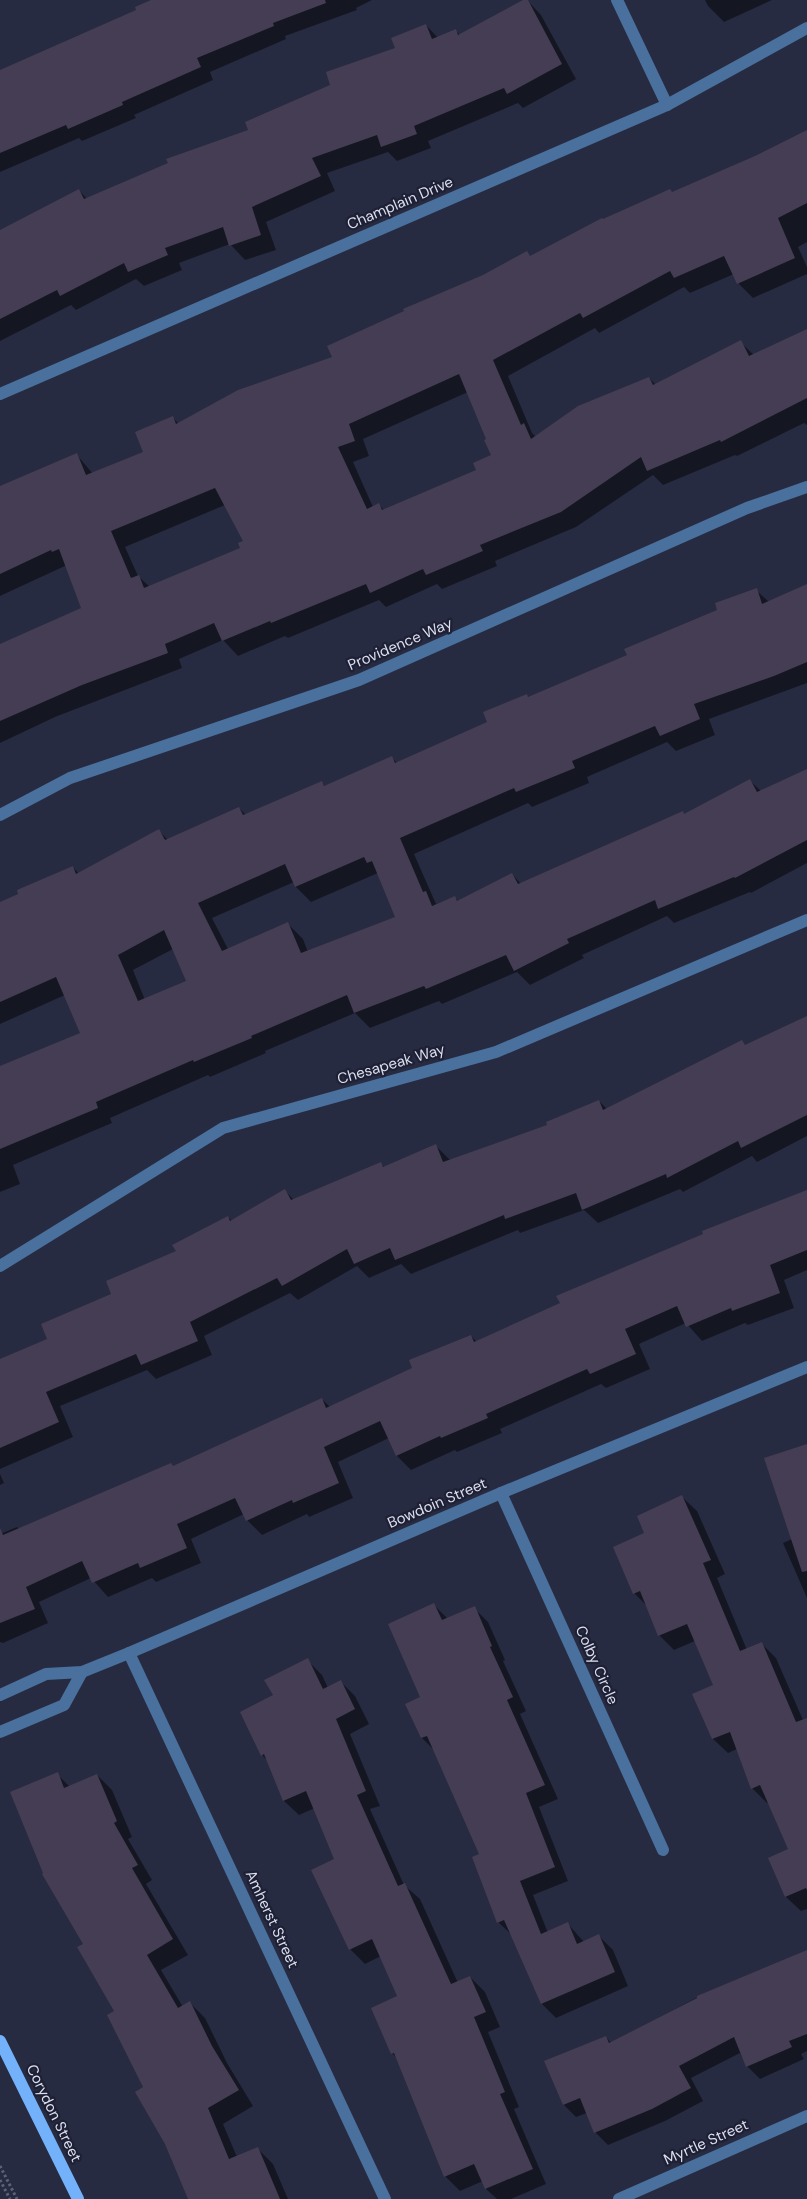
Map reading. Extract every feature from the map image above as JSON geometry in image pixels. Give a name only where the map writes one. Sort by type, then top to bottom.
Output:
[{"type":"main road","name":"Corydon Street","points":[[0,2041],[78,2199]]},
{"type":"street","points":[[617,0],[667,105]]},
{"type":"street","name":"Champlain Drive","points":[[0,394],[667,105],[807,28]]},
{"type":"street","name":"Providence Way","points":[[0,815],[70,778],[359,680],[747,508],[807,488]]},
{"type":"street","name":"Chesapeak Way","points":[[0,1266],[223,1128],[496,1052],[807,920]]},
{"type":"street","name":"Bowdoin Street","points":[[0,1694],[46,1674],[82,1672],[129,1653],[501,1493],[807,1367]]},
{"type":"street","name":"Colby Circle","points":[[501,1493],[663,1850]]},
{"type":"street","name":"Amherst Street","points":[[129,1653],[384,2199]]},
{"type":"street","points":[[0,1732],[64,1705],[82,1672]]},
{"type":"street","name":"Myrtle Street","points":[[619,2199],[807,2116]]},
{"type":"path","points":[[0,2166],[17,2199]]},
{"type":"path","points":[[0,2180],[10,2199]]},
{"type":"building","points":[[151,0],[325,0],[326,3],[273,23],[274,26],[197,58],[201,67],[122,102],[123,105],[68,129],[66,125],[0,153],[0,70],[136,10],[135,7]]},
{"type":"building","points":[[523,0],[528,0],[562,64],[507,94],[504,88],[414,126],[417,134],[381,147],[377,135],[312,158],[321,176],[252,207],[261,235],[229,246],[223,227],[165,248],[168,255],[128,272],[124,263],[60,296],[57,290],[0,319],[0,230],[79,189],[84,199],[168,163],[166,159],[248,130],[245,122],[330,85],[326,72],[395,48],[391,38],[426,24],[432,39],[456,29],[458,35]]},
{"type":"building","points":[[807,130],[807,203],[778,218],[795,258],[737,284],[724,256],[674,278],[670,271],[583,318],[580,313],[493,360],[521,425],[524,423],[531,439],[578,406],[649,377],[653,385],[741,340],[749,356],[807,329],[807,398],[721,442],[720,440],[647,471],[641,457],[561,512],[480,545],[483,551],[426,575],[423,569],[370,593],[366,584],[222,641],[214,623],[165,644],[168,653],[82,685],[0,721],[0,644],[81,608],[59,549],[52,552],[51,550],[0,574],[0,486],[77,453],[86,475],[143,452],[135,432],[173,416],[176,424],[238,390],[332,357],[327,346],[404,311],[403,309],[483,275],[527,251],[530,256],[602,218],[670,189],[672,192],[755,156]],"holes":[[[459,374],[491,455],[473,463],[476,470],[382,510],[379,503],[367,509],[338,447],[355,441],[349,424]],[[215,488],[243,541],[238,543],[240,548],[144,588],[139,575],[131,578],[111,531]]]},
{"type":"building","points":[[807,584],[807,662],[774,676],[694,704],[700,719],[660,736],[655,726],[572,761],[575,768],[516,792],[514,788],[400,838],[423,892],[426,891],[432,906],[455,896],[457,901],[512,873],[518,884],[683,811],[684,814],[750,779],[757,792],[807,769],[807,840],[735,878],[658,909],[655,900],[567,939],[569,943],[514,971],[506,955],[426,989],[424,986],[354,1013],[347,995],[251,1036],[252,1038],[194,1062],[193,1060],[96,1102],[98,1108],[0,1149],[0,1066],[80,1033],[56,977],[0,1002],[0,902],[18,894],[17,890],[73,866],[76,874],[159,829],[165,840],[239,807],[243,815],[322,781],[324,786],[392,756],[395,763],[487,722],[483,712],[527,694],[528,697],[627,655],[624,649],[717,610],[715,603],[757,588],[762,604]],"holes":[[[364,857],[367,863],[372,861],[395,917],[301,953],[288,922],[222,951],[198,903],[285,864],[295,887]],[[164,930],[186,981],[138,1001],[118,955]]]},
{"type":"building","points":[[807,1016],[807,1115],[741,1148],[738,1141],[667,1178],[666,1174],[582,1210],[576,1193],[505,1219],[504,1215],[395,1260],[390,1248],[354,1264],[347,1249],[282,1286],[277,1278],[190,1322],[198,1341],[141,1365],[136,1354],[46,1392],[59,1422],[0,1448],[0,1359],[47,1339],[41,1324],[111,1294],[106,1281],[176,1251],[172,1245],[228,1216],[230,1221],[285,1189],[291,1200],[381,1162],[383,1167],[436,1144],[443,1162],[547,1125],[546,1122],[599,1100],[603,1110],[742,1040],[745,1045]]},
{"type":"building","points":[[807,1190],[807,1250],[770,1265],[780,1293],[732,1311],[731,1308],[686,1327],[677,1306],[625,1329],[636,1354],[590,1374],[587,1369],[486,1414],[488,1418],[441,1438],[440,1436],[396,1456],[380,1421],[324,1447],[339,1483],[293,1503],[292,1500],[246,1521],[235,1498],[177,1524],[187,1548],[140,1568],[138,1563],[92,1583],[82,1561],[26,1587],[35,1609],[0,1623],[0,1528],[3,1535],[171,1463],[173,1466],[322,1398],[326,1408],[412,1368],[409,1360],[471,1335],[474,1342],[560,1303],[556,1296],[703,1234],[702,1231]]},
{"type":"building","points":[[807,1444],[807,1571],[802,1572],[764,1458]]},
{"type":"building","points":[[682,1495],[711,1560],[703,1563],[740,1651],[762,1642],[796,1722],[807,1718],[807,1890],[806,1888],[785,1897],[768,1858],[788,1849],[760,1785],[751,1789],[730,1732],[712,1739],[692,1694],[713,1685],[687,1624],[658,1636],[640,1591],[633,1594],[613,1547],[644,1533],[637,1516]]},
{"type":"building","points":[[434,1603],[442,1620],[475,1606],[492,1646],[490,1647],[513,1697],[507,1700],[545,1785],[526,1793],[555,1867],[520,1881],[541,1934],[568,1922],[577,1944],[599,1934],[615,1972],[541,2004],[504,1920],[497,1923],[472,1857],[479,1854],[427,1736],[421,1738],[405,1704],[420,1697],[388,1624]]},
{"type":"building","points":[[308,1658],[323,1689],[341,1680],[355,1709],[336,1719],[366,1791],[357,1795],[398,1886],[405,1883],[451,1984],[470,1976],[486,2012],[474,2017],[505,2092],[500,2094],[533,2169],[485,2189],[474,2164],[444,2177],[394,2053],[391,2054],[371,2008],[397,1996],[372,1939],[349,1950],[311,1870],[334,1859],[306,1791],[283,1801],[264,1754],[261,1756],[240,1712],[273,1695],[264,1680]]},
{"type":"building","points":[[58,1772],[64,1788],[97,1774],[117,1821],[114,1823],[138,1865],[132,1868],[173,1939],[147,1955],[178,2008],[190,2001],[212,2046],[239,2090],[208,2108],[229,2159],[258,2147],[280,2199],[188,2199],[165,2144],[135,2092],[143,2087],[107,2015],[114,2011],[77,1947],[83,1944],[42,1874],[10,1792]]},
{"type":"building","points":[[807,1950],[807,2034],[789,2041],[792,2047],[746,2067],[734,2037],[679,2066],[691,2088],[652,2109],[594,2133],[580,2098],[563,2105],[544,2061],[606,2036],[609,2043],[697,1998],[697,1996]]}]
